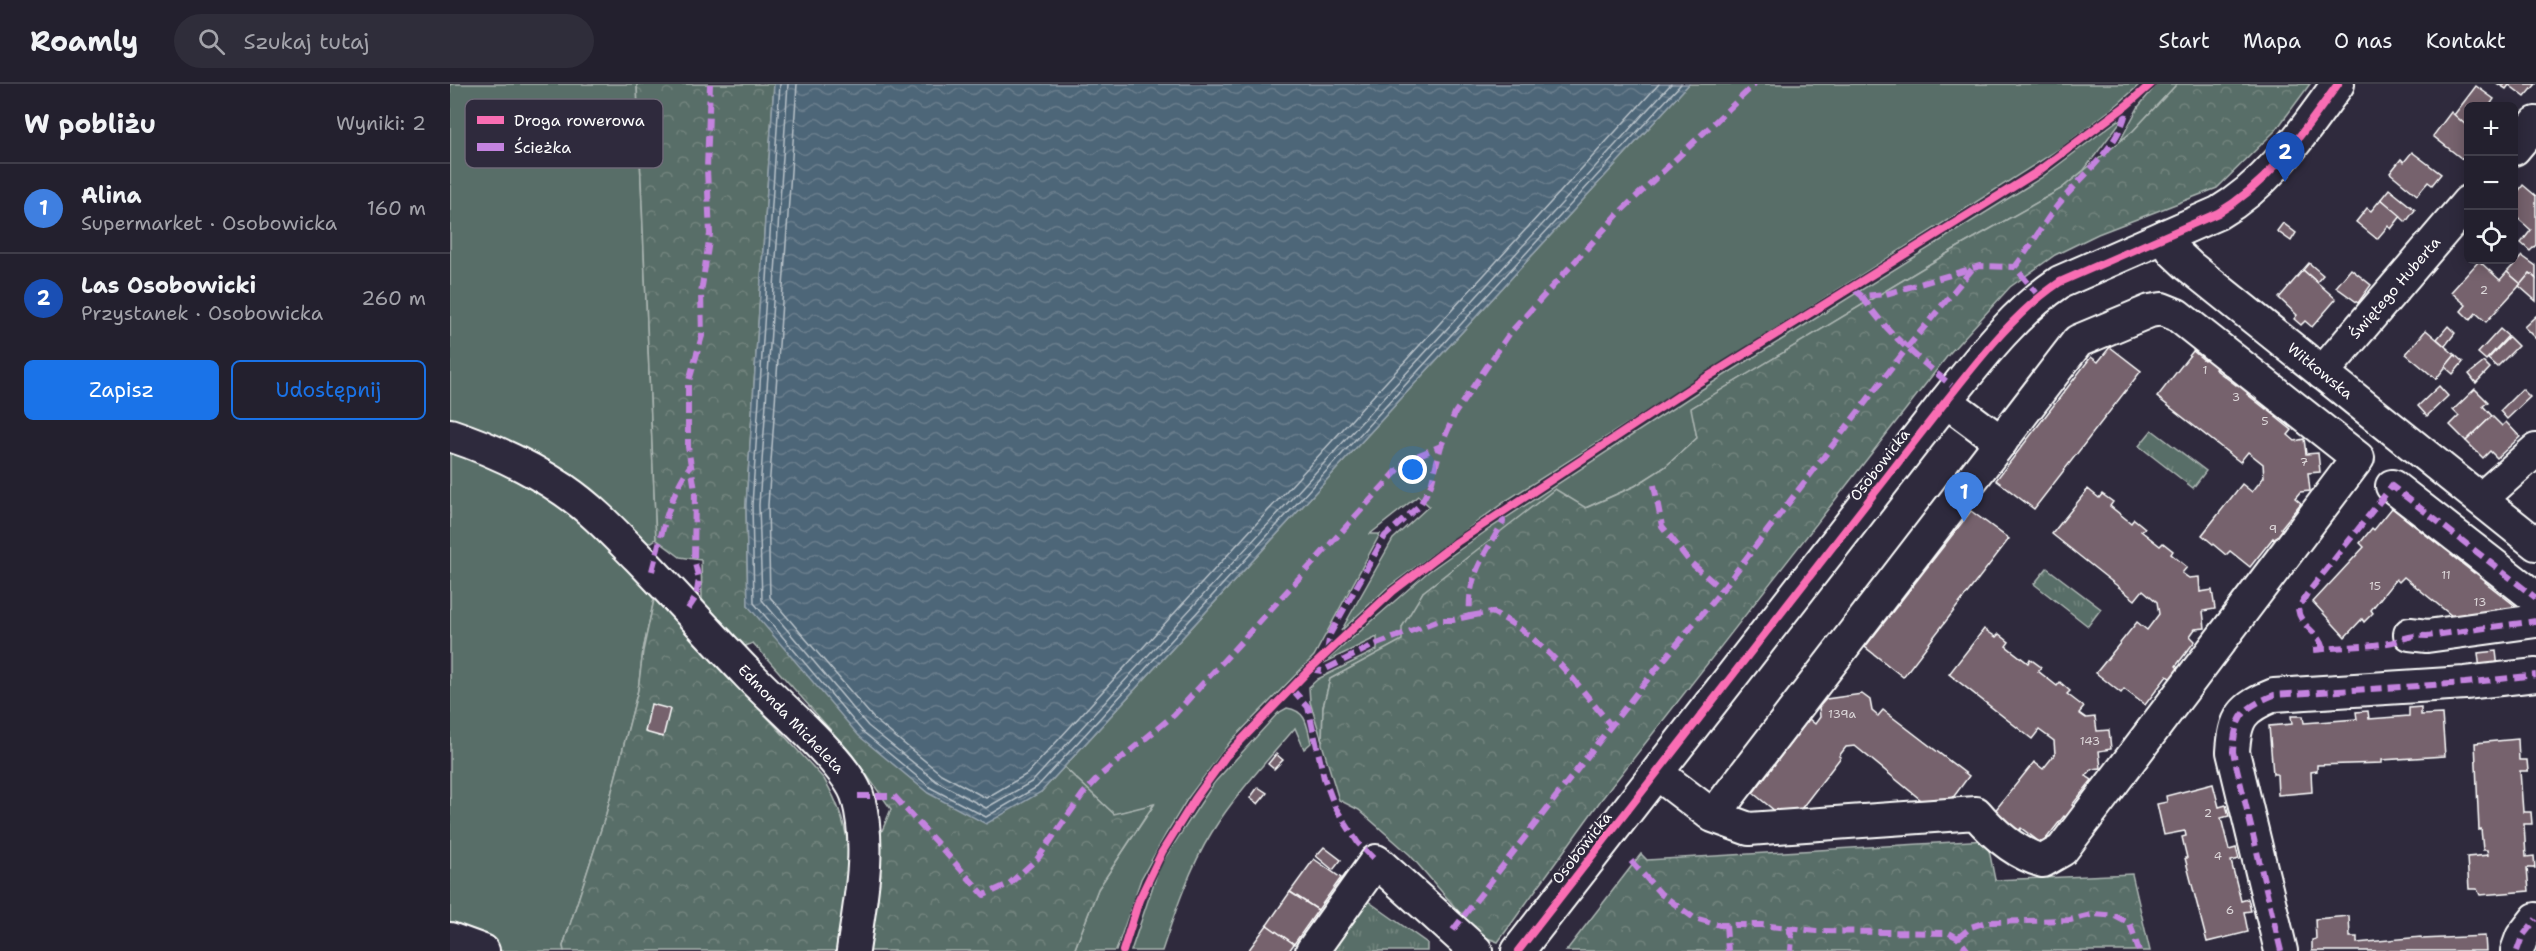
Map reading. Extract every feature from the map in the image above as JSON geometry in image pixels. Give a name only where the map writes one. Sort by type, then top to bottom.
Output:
[{"type":"street","name":"Osobowicka","points":[[1518,951],[1992,345],[2039,297],[2060,282],[2218,213],[2255,188],[2282,160],[2338,84]]},
{"type":"street","points":[[2518,144],[2536,123]]},
{"type":"street","name":"Świętego Huberta","points":[[2322,373],[2464,208]]},
{"type":"street","name":"Witkowska","points":[[2165,236],[2173,251],[2189,266],[2536,544]]},
{"type":"street","points":[[1658,774],[1713,816],[1749,829],[1976,813],[1989,828],[2027,856],[2043,861],[2052,857],[2062,850],[2358,458],[2177,315],[2162,309],[2150,311],[2079,341],[1713,816]]},
{"type":"street","points":[[1946,401],[2001,442]]},
{"type":"street","name":"Edmonda Micheleta","points":[[450,435],[473,442],[564,490],[602,519],[747,674],[818,743],[847,778],[858,796],[865,835],[864,868],[853,951]]},
{"type":"street","points":[[2481,499],[2536,450]]},
{"type":"street","points":[[2392,486],[2536,598]]},
{"type":"street","points":[[2410,634],[2427,636],[2536,621]]},
{"type":"street","points":[[2281,951],[2233,752],[2237,722],[2244,711],[2258,701],[2274,695],[2464,683],[2536,675]]},
{"type":"street","points":[[1312,951],[1376,861],[1476,951]]},
{"type":"street","points":[[2517,951],[2522,937],[2536,919]]},
{"type":"street","points":[[450,939],[483,951]]},
{"type":"green space","points":[[450,84],[637,84],[638,99],[465,99],[465,168],[641,168],[656,539],[644,547],[655,595],[643,651],[638,690],[606,814],[563,946],[564,951],[450,951]]},
{"type":"green space","points":[[637,84],[774,84],[746,505],[748,606],[1041,792],[1064,767],[1114,814],[1154,804],[1098,889],[1074,951],[867,951],[877,843],[891,809],[851,753],[753,643],[741,648],[710,617],[702,599],[701,560],[680,557],[656,539],[641,168],[663,168],[663,99],[638,99]]},
{"type":"green space","points":[[1689,84],[2140,84],[2061,148],[1507,500],[1387,588],[1341,631],[1393,539],[1429,506],[1418,496],[1370,534],[1380,534],[1314,656],[1230,742],[1188,798],[1166,834],[1141,879],[1116,951],[1074,951],[1098,889],[1154,805],[1114,814],[1064,767]]},
{"type":"green space","points":[[2157,84],[2177,84],[2133,131],[2120,141],[2139,106]]},
{"type":"green space","points":[[2177,84],[2310,84],[2276,130],[2217,188],[2098,234],[2055,255],[2010,287],[1949,354],[1601,800],[1498,942],[1479,935],[1410,855],[1359,810],[1339,800],[1322,744],[1323,707],[1330,679],[1402,640],[1402,627],[1423,592],[1555,489],[1586,508],[1635,486],[1665,467],[1697,438],[1691,408],[1953,250],[2061,189],[2133,131]]},
{"type":"green space","points":[[2118,120],[2121,121],[2084,170],[2061,189],[1953,250],[1692,408],[1697,438],[1665,467],[1635,486],[1585,508],[1567,499],[1461,564],[1423,592],[1403,640],[1330,679],[1323,707],[1322,741],[1310,702],[1309,687],[1318,679],[1377,650],[1377,637],[1324,663],[1428,572],[1489,529],[1704,388],[2041,178]]},
{"type":"green space","points":[[2152,430],[2206,471],[2193,488],[2139,446]]},
{"type":"green space","points":[[2047,568],[2101,609],[2088,626],[2034,584]]},
{"type":"green space","points":[[655,595],[824,779],[843,822],[848,843],[850,863],[848,905],[842,951],[564,951],[563,946],[606,814],[638,690],[643,651]]},
{"type":"green space","points":[[1287,708],[1299,712],[1305,720],[1311,743],[1304,749],[1295,728],[1221,818],[1190,875],[1162,951],[1131,951],[1160,865],[1214,783],[1278,713]]},
{"type":"green space","points":[[1987,840],[1995,880],[2132,874],[2150,951],[1566,951],[1641,854],[1647,860]]},
{"type":"green space","points":[[1365,899],[1427,943],[1427,951],[1328,951]]},
{"type":"water","points":[[774,84],[1689,84],[1041,792],[986,824],[928,793],[859,736],[748,606],[746,505]]},
{"type":"building","points":[[2498,84],[2536,84],[2525,97],[2509,85],[2506,89]]},
{"type":"building","points":[[2476,86],[2494,99],[2492,102],[2464,102],[2464,124],[2454,115]]},
{"type":"building","points":[[2451,112],[2464,123],[2464,160],[2433,136]]},
{"type":"building","points":[[2412,152],[2441,174],[2432,185],[2428,182],[2417,195],[2390,173],[2401,159],[2404,162]]},
{"type":"building","points":[[2523,185],[2536,196],[2536,245],[2530,251],[2521,243],[2531,230],[2518,219],[2518,192]]},
{"type":"building","points":[[2389,189],[2415,210],[2406,222],[2381,199]]},
{"type":"building","points":[[2381,199],[2401,216],[2391,229],[2388,226],[2377,239],[2356,222],[2367,208],[2371,211]]},
{"type":"building","points":[[2283,223],[2296,233],[2291,241],[2277,231]]},
{"type":"building","points":[[2522,256],[2536,266],[2536,279],[2530,273],[2521,284],[2507,272],[2514,264],[2518,264]]},
{"type":"building","points":[[2309,263],[2323,275],[2317,282],[2303,270]]},
{"type":"building","points":[[2476,264],[2482,264],[2500,280],[2507,272],[2521,284],[2486,322],[2476,313],[2470,320],[2461,311],[2466,305],[2451,292]]},
{"type":"building","points":[[2351,269],[2371,285],[2358,303],[2336,287]]},
{"type":"building","points":[[2303,270],[2336,299],[2312,327],[2305,321],[2301,325],[2294,319],[2297,315],[2279,298]]},
{"type":"building","points":[[2530,273],[2536,279],[2536,301],[2519,286]]},
{"type":"building","points":[[2536,316],[2536,339],[2524,327]]},
{"type":"building","points":[[2448,326],[2455,333],[2445,346],[2437,339]]},
{"type":"building","points":[[2500,329],[2508,336],[2486,360],[2478,353]]},
{"type":"building","points":[[2426,330],[2455,355],[2436,379],[2406,354]]},
{"type":"building","points":[[2509,337],[2518,346],[2497,367],[2488,359]]},
{"type":"building","points":[[2110,347],[2141,371],[2034,509],[1996,480],[2091,357],[2098,362]]},
{"type":"building","points":[[2193,351],[2204,360],[2207,357],[2218,365],[2215,369],[2236,385],[2239,382],[2250,390],[2247,394],[2266,409],[2268,405],[2279,413],[2276,417],[2292,430],[2288,435],[2295,441],[2304,439],[2306,454],[2318,453],[2320,472],[2308,473],[2310,491],[2300,492],[2295,498],[2301,503],[2281,528],[2285,531],[2276,541],[2273,538],[2250,567],[2230,551],[2226,555],[2202,535],[2242,484],[2252,492],[2264,477],[2263,464],[2248,452],[2240,462],[2157,397]]},
{"type":"building","points":[[2455,355],[2463,362],[2453,374],[2445,367]]},
{"type":"building","points":[[2484,362],[2490,368],[2476,383],[2469,374]]},
{"type":"building","points":[[2439,386],[2448,396],[2427,416],[2418,406]]},
{"type":"building","points":[[2475,389],[2488,402],[2483,406],[2492,416],[2466,441],[2450,425],[2459,416],[2453,410]]},
{"type":"building","points":[[2522,389],[2530,397],[2507,419],[2500,411]]},
{"type":"building","points":[[2492,416],[2502,426],[2506,422],[2520,437],[2497,458],[2490,451],[2483,458],[2466,441]]},
{"type":"building","points":[[2088,489],[2099,498],[2102,494],[2113,502],[2110,506],[2131,523],[2134,519],[2145,528],[2141,531],[2160,546],[2163,543],[2173,551],[2171,554],[2187,567],[2182,573],[2189,578],[2199,577],[2200,592],[2212,590],[2215,609],[2203,611],[2205,628],[2195,629],[2190,636],[2195,641],[2176,666],[2179,669],[2171,679],[2167,676],[2145,705],[2124,689],[2121,693],[2096,673],[2137,622],[2147,630],[2159,614],[2157,602],[2143,590],[2135,600],[2052,534]]},
{"type":"building","points":[[2392,508],[2440,546],[2443,543],[2453,551],[2451,555],[2474,573],[2477,570],[2487,578],[2485,582],[2522,611],[2457,620],[2404,577],[2399,582],[2396,579],[2371,610],[2373,613],[2364,622],[2362,619],[2345,637],[2313,602],[2364,547],[2360,543]]},
{"type":"building","points":[[1971,511],[2009,539],[1903,677],[1865,647]]},
{"type":"building","points":[[1984,629],[1996,637],[1999,634],[2009,642],[2006,646],[2028,663],[2030,659],[2041,667],[2038,671],[2057,686],[2060,682],[2070,691],[2067,694],[2084,707],[2079,713],[2086,718],[2095,717],[2097,731],[2109,730],[2111,749],[2099,751],[2101,768],[2092,769],[2086,776],[2092,780],[2072,805],[2076,808],[2068,819],[2064,816],[2042,844],[2021,828],[2018,832],[1993,813],[2034,762],[2043,769],[2055,754],[2054,741],[2039,730],[2032,739],[1949,674]]},
{"type":"building","points":[[2496,651],[2498,668],[2480,670],[2478,653]]},
{"type":"building","points":[[1862,694],[1870,700],[1872,711],[1878,716],[1883,710],[1969,776],[1949,803],[1926,804],[1855,746],[1846,747],[1839,756],[1841,757],[1801,809],[1775,811],[1753,793],[1809,719],[1815,724],[1820,717],[1819,707],[1826,699]]},
{"type":"building","points":[[651,704],[670,709],[663,737],[645,732]]},
{"type":"building","points":[[2421,707],[2421,715],[2442,714],[2445,756],[2382,760],[2382,763],[2317,765],[2317,771],[2311,772],[2312,792],[2278,795],[2277,774],[2273,774],[2269,726],[2292,724],[2291,716],[2303,716],[2304,723],[2357,719],[2356,712],[2368,711],[2369,719],[2409,716],[2409,708]]},
{"type":"building","points":[[2518,739],[2519,760],[2527,760],[2528,771],[2520,771],[2523,812],[2531,812],[2532,824],[2524,824],[2526,857],[2534,856],[2535,868],[2527,868],[2529,891],[2480,895],[2477,889],[2469,889],[2467,857],[2488,855],[2487,850],[2483,850],[2481,829],[2479,830],[2475,743]]},
{"type":"building","points":[[1276,754],[1283,760],[1274,769],[1268,764]]},
{"type":"building","points":[[2213,784],[2219,807],[2226,805],[2229,816],[2221,818],[2229,850],[2236,848],[2239,859],[2231,861],[2241,901],[2248,899],[2251,911],[2244,912],[2248,932],[2207,942],[2185,858],[2187,858],[2182,837],[2186,836],[2185,831],[2164,835],[2157,804],[2167,802],[2166,796]]},
{"type":"building","points":[[1258,787],[1267,793],[1258,804],[1250,798]]},
{"type":"building","points":[[1324,847],[1341,860],[1333,870],[1316,856]]},
{"type":"building","points":[[1314,859],[1341,878],[1318,910],[1290,892]]},
{"type":"building","points":[[1290,892],[1318,910],[1294,944],[1267,925]]},
{"type":"building","points":[[2349,916],[2350,937],[2357,937],[2357,943],[2421,937],[2422,939],[2485,936],[2486,951],[2312,951],[2312,940],[2316,939],[2315,919]]},
{"type":"building","points":[[1267,925],[1294,944],[1289,951],[1248,951]]},
{"type":"marked path","points":[[688,609],[696,597],[699,579],[694,560],[695,490],[688,447],[688,384],[702,336],[701,293],[710,234],[707,169],[710,84]]},
{"type":"marked path","points":[[1327,652],[1330,634],[1385,536],[1420,505],[1431,485],[1441,446],[1455,413],[1510,333],[1619,213],[1755,84]]},
{"type":"marked path","points":[[2039,296],[2015,267],[2054,210],[2109,148],[2124,120],[2127,105]]},
{"type":"marked path","points":[[1853,289],[1862,296],[1886,294],[1980,266],[2015,267]]},
{"type":"marked path","points":[[1453,930],[1638,691],[1722,590],[1907,348],[1973,268]]},
{"type":"marked path","points":[[1862,296],[1893,335],[1956,389]]},
{"type":"marked path","points":[[858,796],[894,796],[984,895],[1009,884],[1038,858],[1083,794],[1102,774],[1174,715],[1407,460],[1441,446]]},
{"type":"marked path","points":[[652,571],[671,503],[691,465]]},
{"type":"marked path","points":[[1654,485],[1662,526],[1690,562],[1722,590]]},
{"type":"marked path","points":[[2323,649],[2318,638],[2302,620],[2298,609],[2307,594],[2392,486],[2536,598]]},
{"type":"marked path","points":[[1310,669],[1322,671],[1372,646],[1439,620],[1470,616],[1474,577],[1483,556],[1503,522],[1502,512]]},
{"type":"marked path","points":[[1470,616],[1492,612],[1528,635],[1558,662],[1611,726]]},
{"type":"marked path","points":[[2314,650],[2381,644],[2413,636],[2536,621]]},
{"type":"marked path","points":[[2281,951],[2233,752],[2236,730],[2242,715],[2254,704],[2274,695],[2465,683],[2536,675]]},
{"type":"marked path","points":[[1292,689],[1308,707],[1324,778],[1335,807],[1358,843],[1376,861]]},
{"type":"marked path","points":[[1631,861],[1661,894],[1694,918],[1720,925],[1761,925],[1816,931],[1949,933],[1958,938],[1968,951]]},
{"type":"marked path","points":[[1958,938],[1971,927],[1986,922],[2070,920],[2095,914],[2115,916],[2130,924],[2139,951]]},
{"type":"marked path","points":[[2517,951],[2522,937],[2536,919]]},
{"type":"marked path","points":[[1726,925],[1728,951]]},
{"type":"marked path","points":[[1788,927],[1792,937],[1791,951]]},
{"type":"cycle path","points":[[1123,951],[1139,900],[1162,852],[1195,799],[1226,756],[1310,669],[1393,591],[1457,542],[1701,381],[2037,172],[2127,105],[2151,84]]},
{"type":"cycle path","points":[[1518,951],[1946,401],[2013,321],[2060,282],[2218,213],[2237,201],[2254,187],[2284,155],[2338,84]]},
{"type":"place","name":"Las Osobowicki","points":[[2285,182]]},
{"type":"place","name":"Alina","points":[[1964,522]]}]
